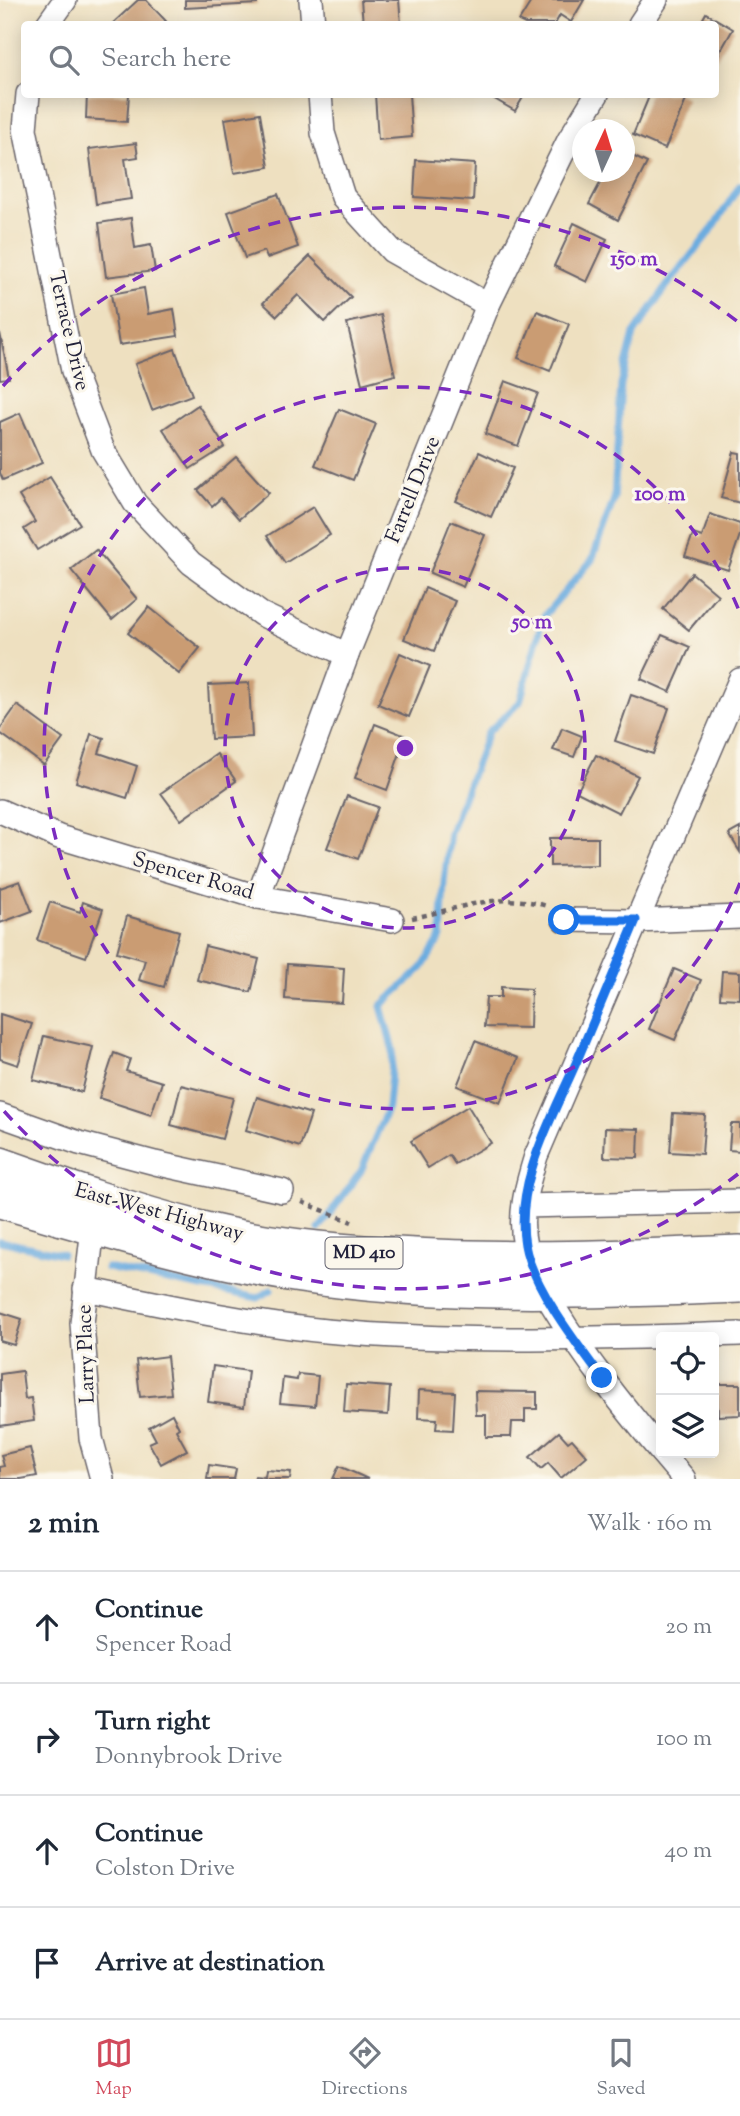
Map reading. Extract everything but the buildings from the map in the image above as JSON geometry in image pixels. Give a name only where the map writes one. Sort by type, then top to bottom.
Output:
[{"type":"main road","name":"East-West Highway","points":[[0,1165],[106,1202],[198,1229],[276,1244],[345,1252],[476,1259],[609,1290],[740,1285]]},
{"type":"main road","name":"East-West Highway","points":[[0,1200],[199,1255],[293,1274],[421,1287],[536,1275],[608,1259],[740,1253]]},
{"type":"street","points":[[50,21],[65,0]]},
{"type":"street","points":[[311,0],[313,21]]},
{"type":"street","points":[[642,21],[656,0]]},
{"type":"street","name":"Terrace Drive","points":[[28,98],[25,129],[73,371],[103,450],[135,503],[191,563],[261,614],[347,655]]},
{"type":"street","points":[[320,98],[324,133],[343,197],[392,251],[488,305]]},
{"type":"street","name":"Farrell Drive","points":[[258,897],[347,655],[488,305],[569,139],[595,98]]},
{"type":"street","points":[[656,1444],[573,1338],[536,1275],[525,1248],[523,1206],[536,1156],[740,680]]},
{"type":"street","name":"Spencer Road","points":[[0,811],[59,837],[258,897],[403,919]]},
{"type":"street","points":[[564,920],[740,917]]},
{"type":"street","points":[[0,1115],[79,1143],[155,1164],[282,1191]]},
{"type":"street","points":[[523,1206],[740,1201]]},
{"type":"street","name":"Larry Place","points":[[93,1227],[82,1323],[91,1438],[102,1479]]},
{"type":"street","points":[[85,1289],[224,1317],[324,1331],[398,1337],[519,1340],[740,1334]]},
{"type":"street","points":[[667,1458],[684,1479]]},
{"type":"path","points":[[403,919],[488,900],[528,900],[549,906],[564,920]]},
{"type":"path","points":[[306,1205],[361,1225]]},
{"type":"waterway","points":[[319,1229],[361,1171],[388,1107],[393,1050],[381,1006],[422,968],[441,937],[450,832],[488,732],[520,702],[543,617],[592,560],[614,499],[621,384],[634,334],[666,287],[713,228],[740,185]]},
{"type":"waterway","points":[[0,1241],[62,1254]]},
{"type":"waterway","points":[[107,1268],[258,1298],[271,1290]]},
{"type":"route","points":[[564,920],[636,920],[536,1156],[523,1206],[525,1248],[543,1290],[602,1378]]}]
